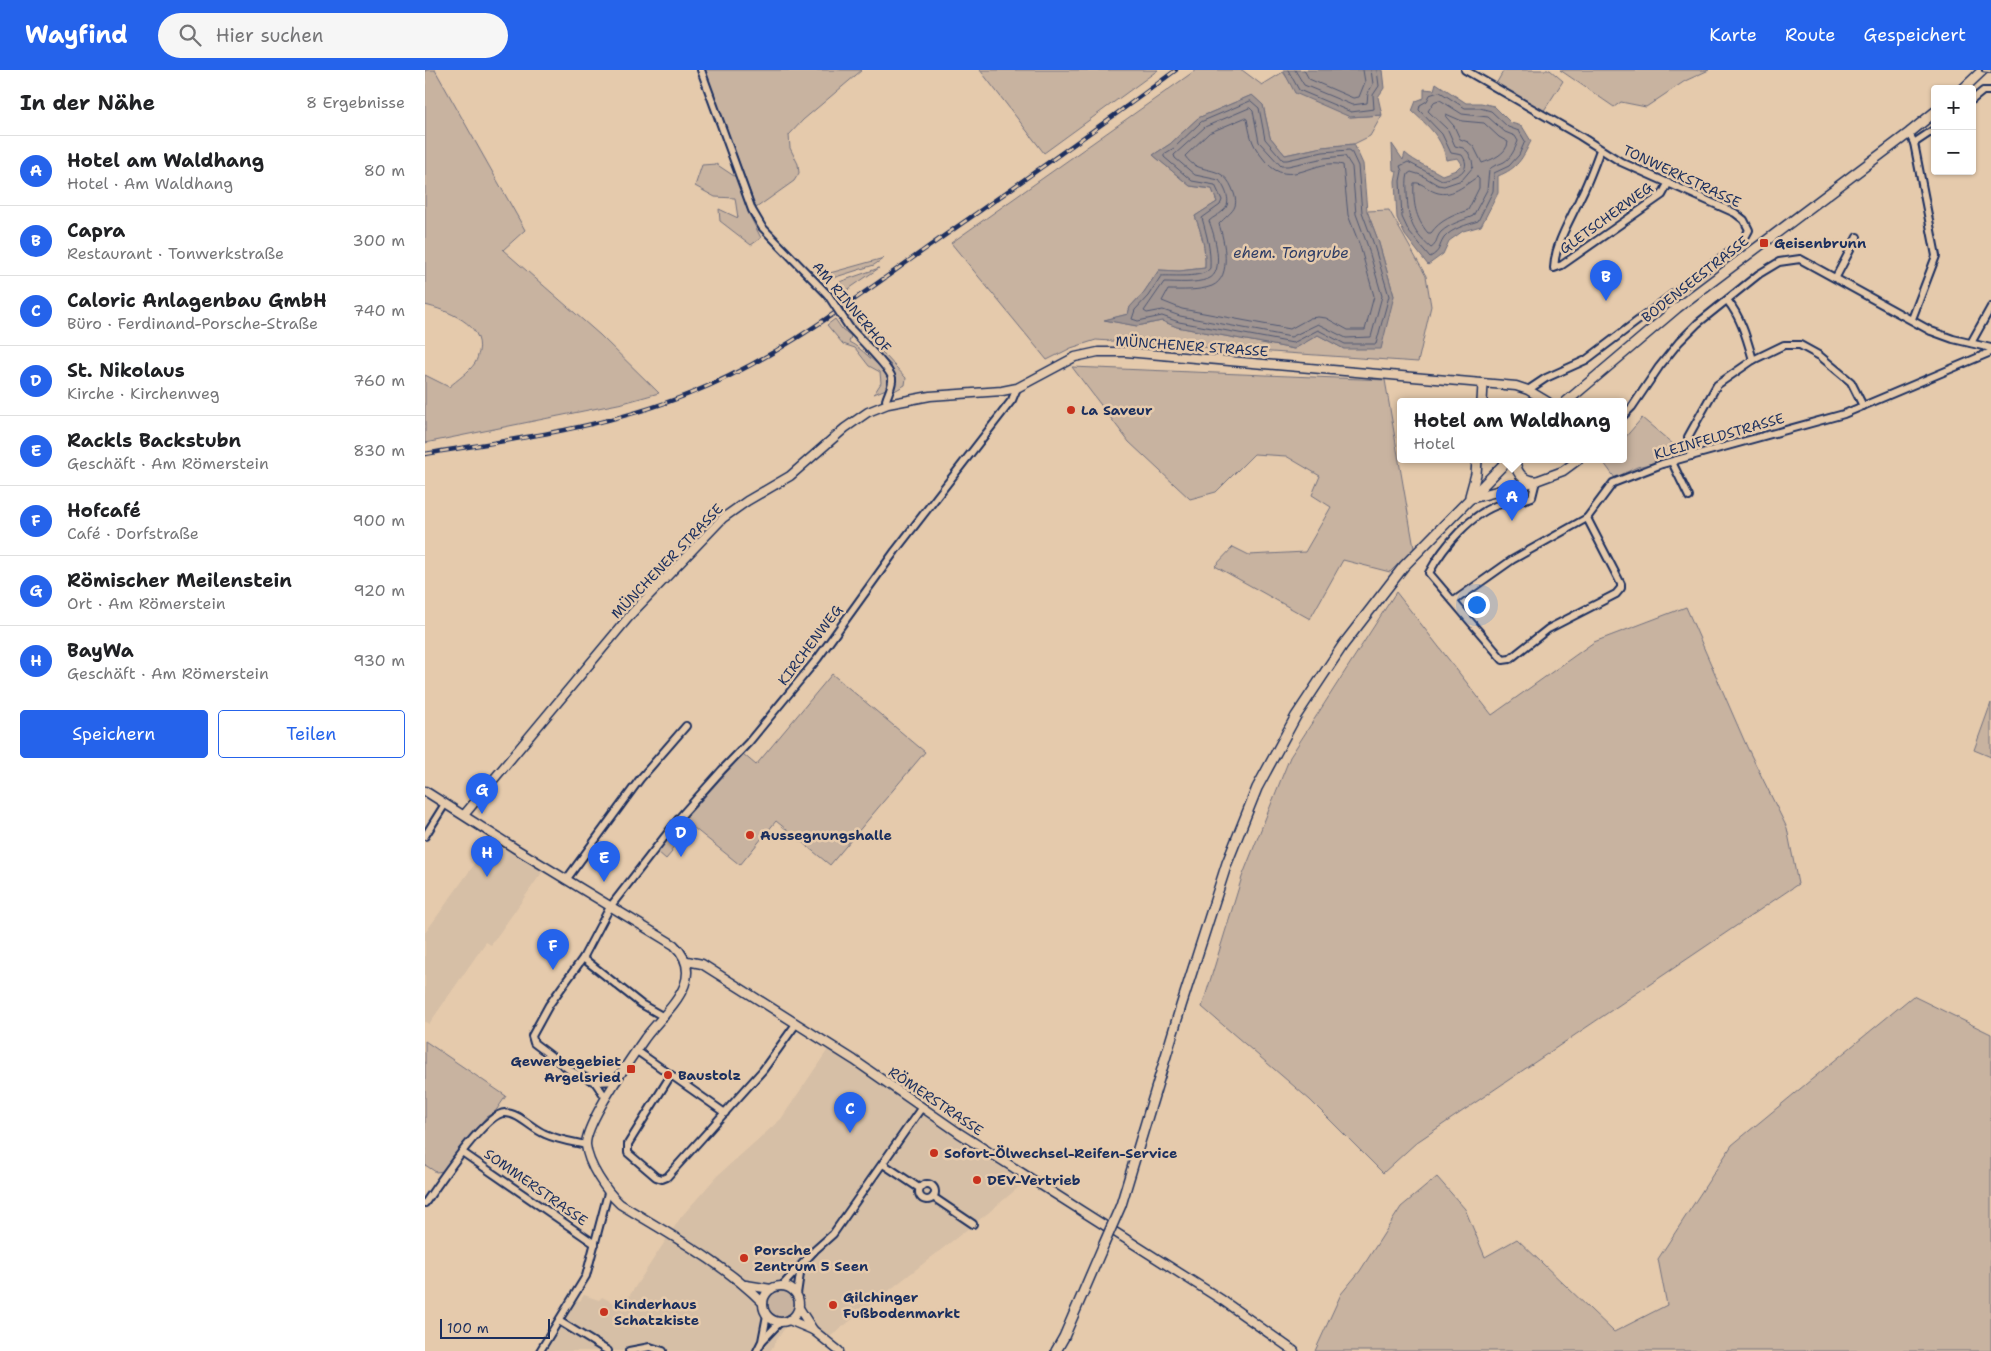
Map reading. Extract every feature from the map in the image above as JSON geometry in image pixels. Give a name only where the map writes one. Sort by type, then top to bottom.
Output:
[{"type":"main road","points":[[1967,85],[1983,70]]},
{"type":"main road","name":"BODENSEESTRASSE","points":[[1569,398],[1677,308],[1931,115]]},
{"type":"main road","points":[[1482,398],[1483,384]]},
{"type":"main road","points":[[1469,499],[1476,474],[1477,463]]},
{"type":"main road","points":[[1056,1351],[1064,1337],[1121,1204],[1227,863],[1257,788],[1296,716],[1343,645],[1404,566],[1505,463]]},
{"type":"main road","points":[[1516,463],[1517,471],[1522,477],[1536,481]]},
{"type":"main road","points":[[1469,499],[1536,481]]},
{"type":"street","name":"AM RINNERHOF","points":[[701,70],[752,210],[762,227],[828,295],[849,327],[885,366],[892,376],[892,383],[886,400],[888,404]]},
{"type":"street","name":"TONWERKSTRASSE","points":[[1465,70],[1580,136],[1600,150],[1668,184],[1735,213],[1748,226],[1748,235],[1743,241],[1587,360],[1546,378],[1528,390]]},
{"type":"street","points":[[1976,97],[1983,91],[1991,91]]},
{"type":"street","points":[[1914,143],[1934,130]]},
{"type":"street","points":[[1909,133],[1914,143],[1936,256],[1912,319]]},
{"type":"street","name":"GLETSCHERWEG","points":[[1600,150],[1554,256],[1554,268],[1563,265],[1662,195],[1668,184]]},
{"type":"street","points":[[1836,277],[1857,237]]},
{"type":"street","points":[[1627,412],[1659,367],[1679,342],[1698,323],[1759,274],[1779,262],[1800,259],[1931,330],[1953,339],[1991,350]]},
{"type":"street","points":[[1727,300],[1734,308],[1746,334],[1753,360]]},
{"type":"street","points":[[1971,343],[1991,307]]},
{"type":"street","points":[[1692,456],[1689,437],[1717,385],[1753,360],[1784,346],[1793,344],[1804,347],[1819,356],[1851,382],[1863,406]]},
{"type":"street","name":"KLEINFELDSTRASSE","points":[[1454,601],[1512,560],[1587,518],[1613,483],[1692,456],[1844,414],[1991,350]]},
{"type":"street","name":"MÜNCHENER STRASSE","points":[[464,815],[633,612],[723,518],[747,501],[790,476],[845,428],[868,412],[888,404],[922,397],[1002,391],[1017,388],[1075,357],[1097,352],[1126,352],[1516,386],[1528,390],[1541,398]]},
{"type":"street","name":"KIRCHENWEG","points":[[595,1082],[571,1071],[532,1040],[532,1036],[549,1005],[583,958],[609,907],[680,817],[749,742],[818,658],[895,551],[1012,400],[1017,388]]},
{"type":"street","points":[[1672,462],[1689,497]]},
{"type":"street","points":[[1574,463],[1563,471],[1536,481],[1532,497],[1500,504],[1486,511],[1466,526],[1449,543],[1429,573],[1503,660],[1510,659],[1548,629],[1616,594],[1621,588],[1621,584],[1587,518]]},
{"type":"street","points":[[566,880],[640,779],[686,726]]},
{"type":"street","points":[[425,791],[609,907],[674,945],[682,952],[687,961],[687,973],[682,992],[665,1017],[646,1038],[606,1098],[588,1132],[586,1145],[597,1174],[608,1192],[620,1204],[744,1284],[763,1303],[767,1315],[762,1340],[757,1351]]},
{"type":"street","points":[[425,836],[445,804]]},
{"type":"street","points":[[583,958],[641,1004],[665,1017]]},
{"type":"street","name":"RÖMERSTRASSE","points":[[687,961],[702,964],[854,1060],[959,1133],[1221,1300],[1294,1351]]},
{"type":"street","points":[[671,1075],[627,1148],[628,1152],[656,1177],[662,1179],[667,1177],[763,1070],[796,1024]]},
{"type":"street","points":[[637,1051],[725,1113]]},
{"type":"street","points":[[595,1082],[617,1081]]},
{"type":"street","points":[[595,1082],[606,1098]]},
{"type":"street","points":[[744,1284],[771,1289],[782,1286],[815,1250],[833,1234],[922,1107]]},
{"type":"street","points":[[425,1203],[462,1152],[486,1122],[495,1115],[504,1112],[512,1114],[545,1134],[586,1145]]},
{"type":"street","name":"SOMMERSTRASSE","points":[[462,1152],[595,1244]]},
{"type":"street","points":[[883,1164],[919,1188]]},
{"type":"street","points":[[926,1183],[931,1185],[935,1192],[933,1197],[928,1200],[923,1199],[919,1195],[919,1188],[926,1183]]},
{"type":"street","points":[[540,1351],[585,1276],[608,1192]]},
{"type":"street","points":[[933,1197],[973,1224]]},
{"type":"street","points":[[801,1266],[797,1294],[799,1308],[813,1330],[839,1351]]},
{"type":"street","points":[[782,1286],[793,1290],[797,1294]]},
{"type":"street","points":[[763,1303],[764,1298],[771,1289]]},
{"type":"street","points":[[767,1315],[780,1322],[789,1320],[797,1313],[799,1308]]},
{"type":"street","points":[[789,1320],[813,1330]]},
{"type":"street","points":[[559,1321],[608,1351]]},
{"type":"street","points":[[762,1340],[780,1322]]},
{"type":"street","points":[[629,1351],[650,1347],[663,1351]]},
{"type":"shaded area","points":[[425,70],[435,70],[525,230],[503,250],[600,335],[659,393],[623,403],[425,443],[425,375],[449,387],[475,363],[479,352],[479,342],[470,326],[462,320],[425,305]]},
{"type":"shaded area","points":[[705,70],[862,70],[803,120],[789,135],[790,148],[798,164],[799,173],[794,181],[756,208]]},
{"type":"shaded area","points":[[980,70],[1158,70],[1044,153]]},
{"type":"shaded area","points":[[1196,70],[1242,70],[1262,85],[1283,72],[1290,82],[1350,117],[1382,115],[1370,136],[1354,144],[1322,147],[1285,155],[1270,137],[1263,105],[1252,95],[1198,118],[1170,144],[1153,155],[1190,186],[1212,189],[1217,202],[1195,216],[1203,242],[1205,268],[1179,271],[1159,270],[1144,292],[1130,307],[1128,314],[1105,320],[1137,326],[1162,321],[1177,327],[1294,349],[1318,335],[1344,349],[1394,296],[1378,240],[1367,211],[1389,210],[1426,276],[1431,306],[1418,362],[1096,340],[1071,348],[1047,360],[951,243]]},
{"type":"shaded area","points":[[1504,70],[1550,70],[1563,81],[1543,112],[1496,84]]},
{"type":"shaded area","points":[[1560,70],[1709,70],[1685,81],[1646,107],[1621,102],[1614,107]]},
{"type":"shaded area","points":[[716,164],[737,178],[749,214],[761,238],[751,245],[720,221],[719,209],[738,218],[735,198],[715,197],[695,186],[702,165]]},
{"type":"shaded area","points":[[884,258],[874,265],[823,281],[819,276]]},
{"type":"shaded area","points":[[879,268],[840,295],[829,294],[832,286]]},
{"type":"shaded area","points":[[851,310],[865,333],[906,378],[905,385],[891,393],[895,378],[891,365],[851,326],[844,314]]},
{"type":"shaded area","points":[[835,319],[842,329],[851,336],[849,342],[886,371],[889,382],[886,389],[874,394],[881,383],[880,372],[869,366],[855,348],[843,344],[827,325]]},
{"type":"shaded area","points":[[1072,367],[1385,380],[1397,450],[1397,463],[1399,463],[1414,548],[1390,572],[1343,560],[1310,619],[1215,566],[1233,547],[1249,555],[1305,552],[1331,507],[1312,495],[1320,476],[1286,456],[1254,454],[1216,492],[1190,499],[1129,442]]},
{"type":"shaded area","points":[[1642,418],[1686,455],[1637,467],[1615,478],[1604,463],[1627,463],[1627,435]]},
{"type":"shaded area","points":[[1396,592],[1492,715],[1594,642],[1686,607],[1747,747],[1787,828],[1798,884],[1417,1142],[1383,1173],[1310,1100],[1202,1007],[1242,877],[1290,757]]},
{"type":"shaded area","points":[[832,674],[925,752],[830,865],[776,821],[740,865],[684,820],[743,754],[756,765]]},
{"type":"shaded area","points":[[1991,703],[1991,757],[1974,750]]},
{"type":"shaded area","points":[[677,828],[684,834],[666,859],[658,852]]},
{"type":"shaded area","points":[[494,837],[545,868],[491,945],[486,942],[429,1024],[425,1022],[425,933]]},
{"type":"shaded area","points":[[1913,996],[1991,1034],[1991,1351],[1315,1351],[1341,1294],[1360,1271],[1401,1207],[1437,1177],[1465,1209],[1485,1257],[1517,1239],[1614,1332],[1667,1305],[1658,1259],[1732,1145]]},
{"type":"shaded area","points":[[425,1041],[506,1096],[495,1112],[486,1117],[445,1171],[436,1172],[425,1165]]},
{"type":"shaded area","points":[[829,1048],[1026,1181],[822,1343],[793,1325],[786,1326],[770,1351],[541,1351],[574,1298],[580,1301],[584,1295],[599,1300],[602,1297],[622,1307],[681,1217],[717,1176],[781,1119]]},
{"type":"shaded area","points":[[781,1291],[790,1295],[794,1304],[790,1313],[781,1317],[772,1313],[768,1304],[772,1295]]},
{"type":"water","points":[[1283,70],[1382,70],[1384,88],[1378,97],[1382,115],[1350,117],[1295,93]]},
{"type":"water","points":[[1436,83],[1466,103],[1481,103],[1494,106],[1511,123],[1522,126],[1531,141],[1519,162],[1510,170],[1498,176],[1498,193],[1481,226],[1463,231],[1449,241],[1443,254],[1428,265],[1405,235],[1397,218],[1395,181],[1397,171],[1393,170],[1392,144],[1403,160],[1405,153],[1442,175],[1456,170],[1462,164],[1458,158],[1446,160],[1442,145],[1438,139],[1429,127],[1412,111],[1416,101],[1424,98],[1424,89],[1434,90]]},
{"type":"water","name":"ehem. Tongrube","points":[[1252,95],[1263,105],[1270,137],[1285,155],[1322,147],[1354,144],[1363,164],[1367,211],[1378,240],[1394,296],[1381,349],[1344,349],[1318,335],[1294,349],[1177,327],[1162,321],[1137,326],[1104,320],[1128,314],[1130,307],[1144,292],[1159,270],[1179,271],[1205,268],[1203,242],[1195,216],[1217,202],[1212,189],[1190,186],[1153,155],[1170,144],[1198,118]]},
{"type":"railway","points":[[425,454],[559,431],[625,416],[689,394],[751,365],[839,310],[1082,139],[1176,70]]},
{"type":"railway","points":[[1983,70],[1991,71]]},
{"type":"place","name":"Geisenbrunn","points":[[1764,243]]},
{"type":"place","name":"Capra","points":[[1606,301]]},
{"type":"place","name":"La Saveur","points":[[1071,410]]},
{"type":"place","name":"Hotel am Waldhang","points":[[1512,521]]},
{"type":"place","name":"Römischer Meilenstein","points":[[482,814]]},
{"type":"place","name":"Aussegnungshalle","points":[[750,835]]},
{"type":"place","name":"St. Nikolaus","points":[[681,857]]},
{"type":"place","name":"BayWa","points":[[487,877]]},
{"type":"place","name":"Rackls Backstubn","points":[[604,882]]},
{"type":"place","name":"Hofcafé","points":[[553,970]]},
{"type":"place","name":"Gewerbegebiet Argelsried","points":[[631,1069]]},
{"type":"place","name":"Baustolz","points":[[668,1075]]},
{"type":"place","name":"Caloric Anlagenbau GmbH","points":[[850,1133]]},
{"type":"place","name":"Sofort-Ölwechsel-Reifen-Service","points":[[934,1153]]},
{"type":"place","name":"DEV-Vertrieb","points":[[977,1180]]},
{"type":"place","name":"Porsche Zentrum 5 Seen","points":[[744,1258]]},
{"type":"place","name":"Gilchinger Fußbodenmarkt","points":[[833,1305]]},
{"type":"place","name":"Kinderhaus Schatzkiste","points":[[604,1312]]}]
